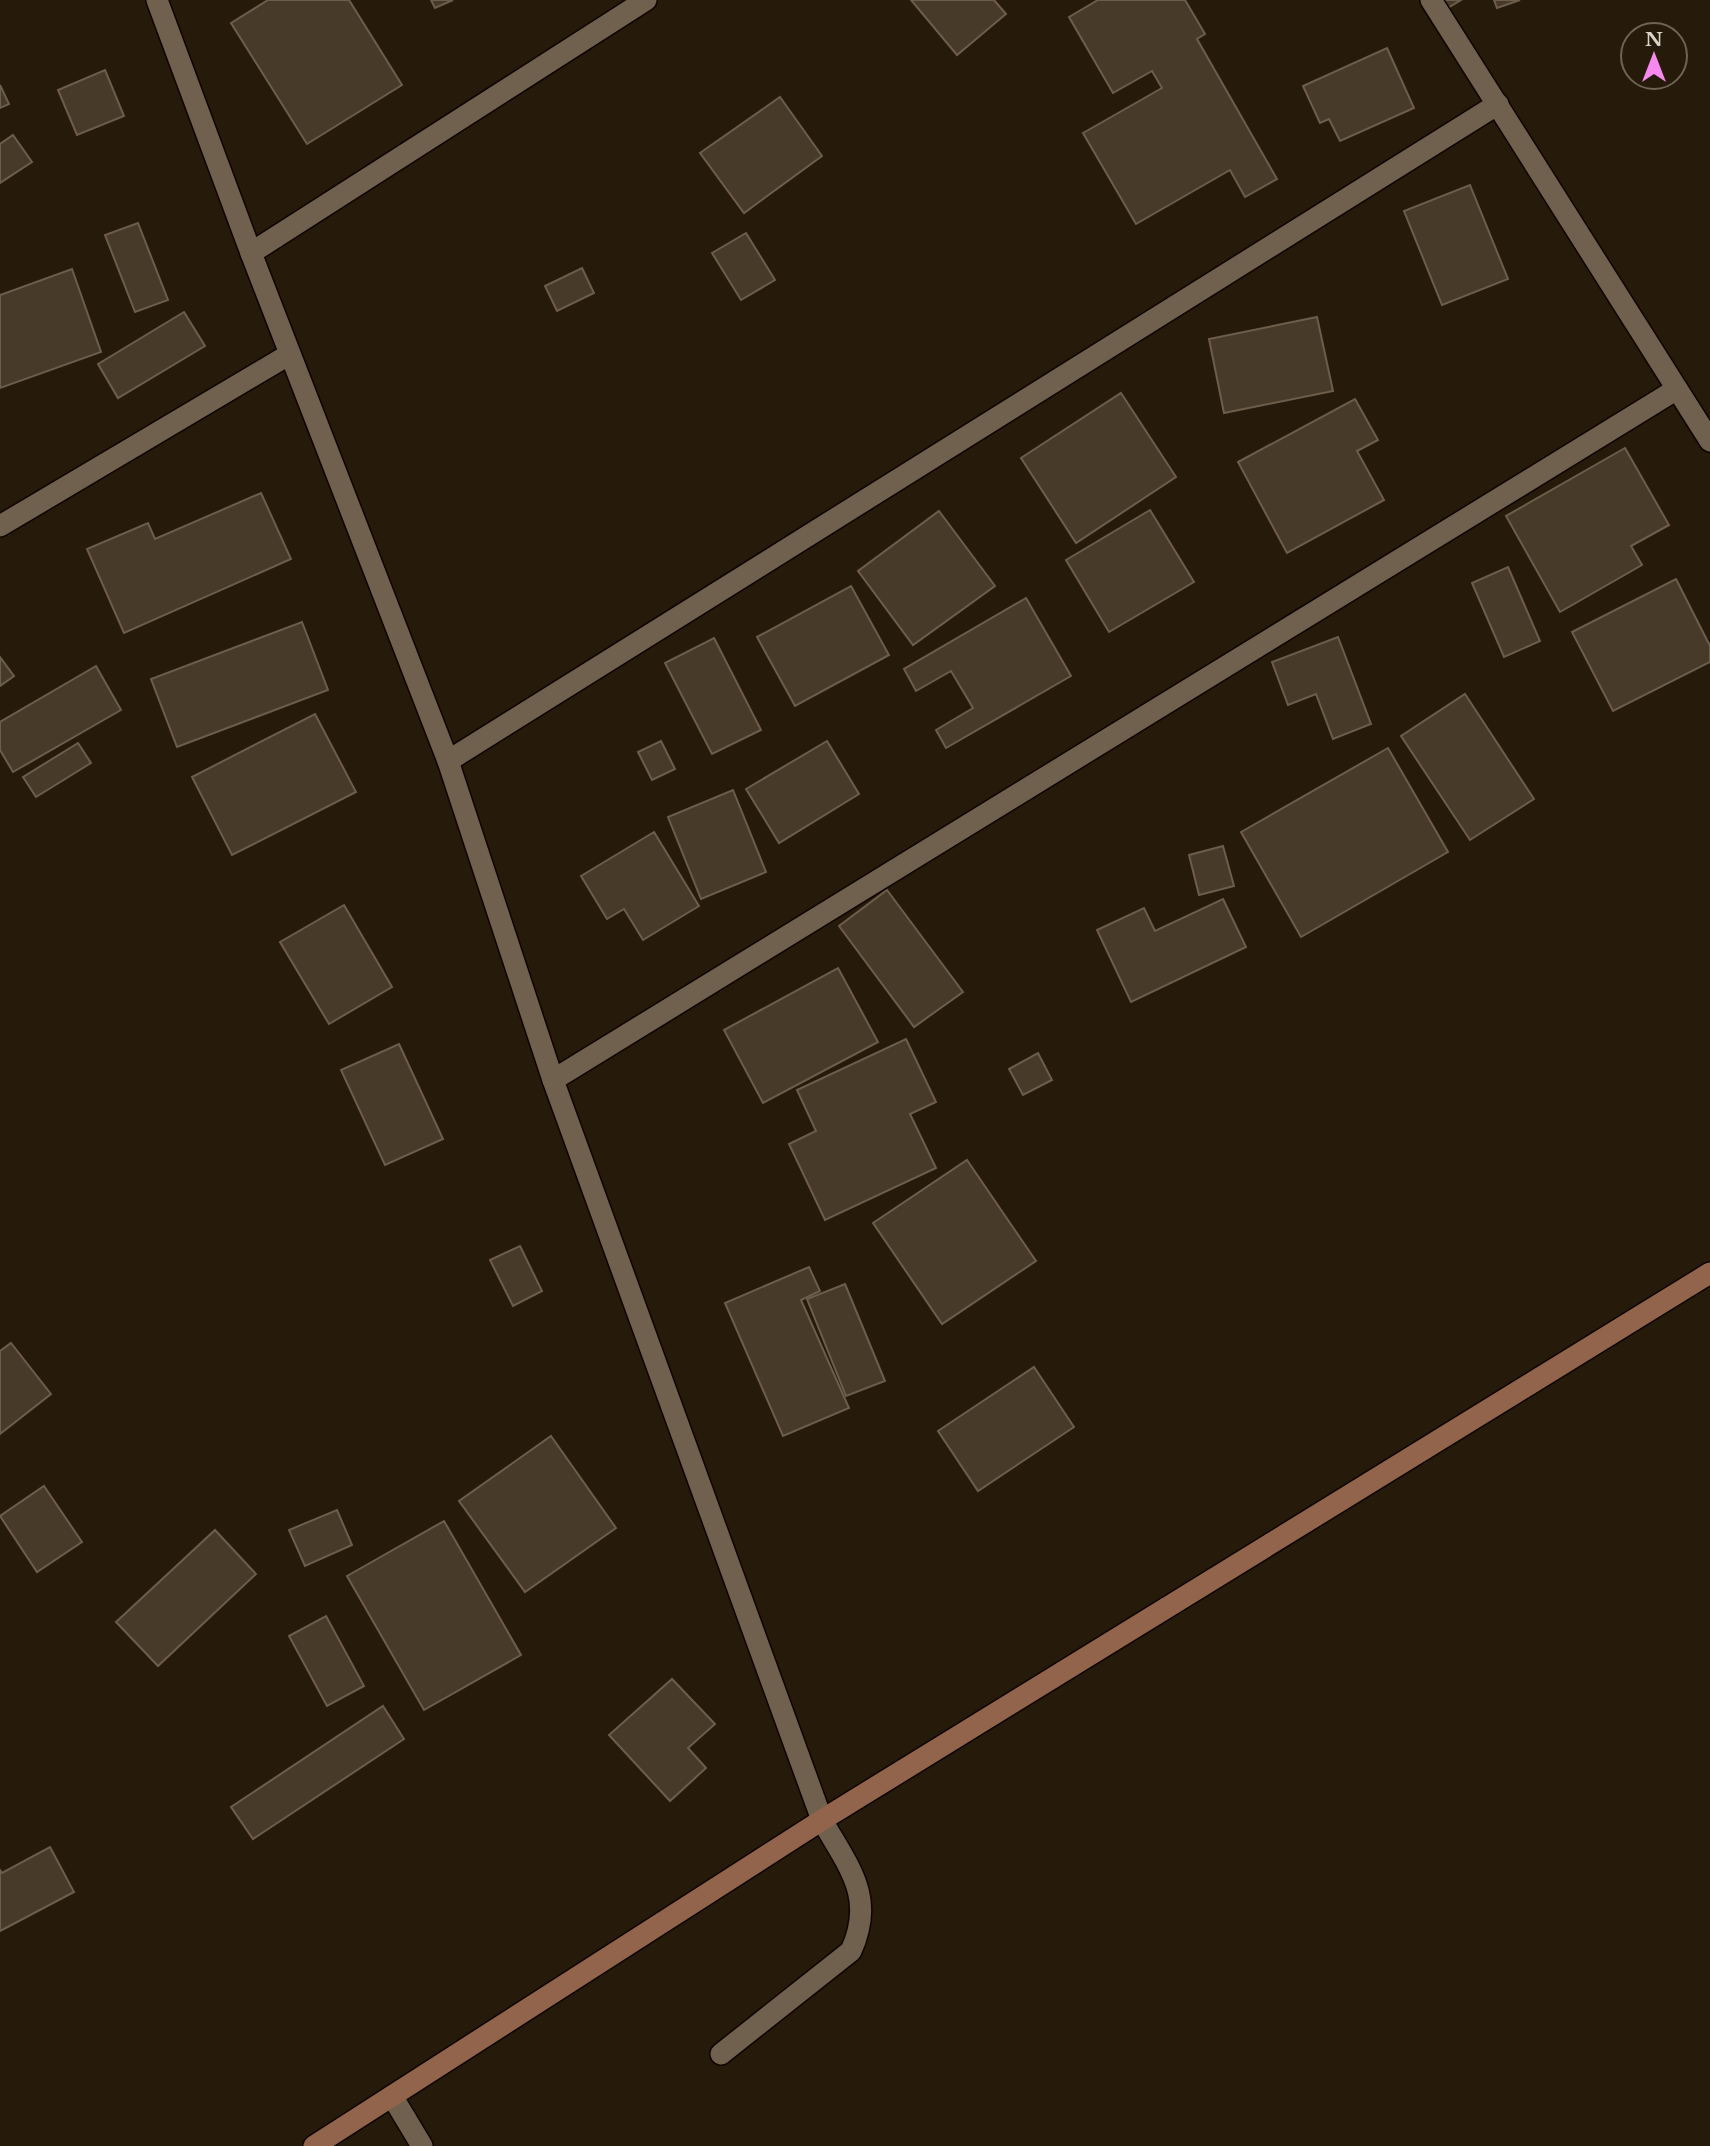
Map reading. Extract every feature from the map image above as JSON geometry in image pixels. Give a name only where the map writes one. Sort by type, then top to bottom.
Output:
[{"type":"street","points":[[157,0],[251,253],[448,761],[554,1080],[822,1819],[856,1880],[863,1916],[851,1951],[722,2053]]},
{"type":"street","points":[[251,253],[646,0]]},
{"type":"street","points":[[1431,0],[1710,441]]},
{"type":"street","points":[[448,761],[1498,104]]},
{"type":"street","points":[[0,526],[290,354]]},
{"type":"street","points":[[554,1080],[1677,389]]},
{"type":"street","points":[[314,2146],[822,1819],[1710,1273]]},
{"type":"street","points":[[392,2096],[422,2146]]},
{"type":"building","points":[[268,0],[349,0],[402,85],[307,144],[231,23]]},
{"type":"building","points":[[431,0],[453,0],[435,8]]},
{"type":"building","points":[[911,0],[994,0],[1006,14],[957,55]]},
{"type":"building","points":[[1098,0],[1185,0],[1205,34],[1197,39],[1277,179],[1245,197],[1230,170],[1136,224],[1083,133],[1162,88],[1152,71],[1113,93],[1069,17]]},
{"type":"building","points":[[1429,0],[1461,0],[1438,14]]},
{"type":"building","points":[[1494,0],[1520,0],[1497,8]]},
{"type":"building","points":[[1387,48],[1414,108],[1340,141],[1329,119],[1320,123],[1303,86]]},
{"type":"building","points":[[105,70],[124,116],[77,135],[58,90]]},
{"type":"building","points":[[0,85],[9,104],[0,108]]},
{"type":"building","points":[[780,97],[822,156],[744,213],[700,153]]},
{"type":"building","points":[[13,135],[32,162],[0,183],[0,144]]},
{"type":"building","points":[[1470,185],[1508,279],[1442,305],[1404,211]]},
{"type":"building","points":[[138,223],[168,300],[135,312],[105,235]]},
{"type":"building","points":[[746,233],[775,280],[741,300],[712,253]]},
{"type":"building","points":[[582,268],[594,293],[557,311],[545,286]]},
{"type":"building","points":[[72,269],[101,352],[0,388],[0,295]]},
{"type":"building","points":[[184,312],[205,346],[118,398],[98,364]]},
{"type":"building","points":[[1317,317],[1333,391],[1224,413],[1209,339]]},
{"type":"building","points":[[1121,393],[1176,477],[1076,543],[1021,458]]},
{"type":"building","points":[[1355,399],[1378,440],[1357,451],[1384,500],[1287,553],[1238,462]]},
{"type":"building","points":[[1625,448],[1669,525],[1631,546],[1642,565],[1560,612],[1506,516]]},
{"type":"building","points":[[261,493],[291,559],[124,633],[87,549],[148,523],[155,539]]},
{"type":"building","points":[[1150,510],[1194,582],[1109,632],[1066,560]]},
{"type":"building","points":[[939,511],[995,586],[913,645],[858,571]]},
{"type":"building","points":[[1508,567],[1540,641],[1504,657],[1472,583]]},
{"type":"building","points":[[1676,579],[1710,646],[1710,662],[1613,711],[1572,632]]},
{"type":"building","points":[[851,586],[889,655],[795,706],[757,637]]},
{"type":"building","points":[[1026,598],[1071,676],[946,748],[936,730],[973,708],[951,671],[916,691],[904,669]]},
{"type":"building","points":[[302,622],[328,690],[177,747],[151,679]]},
{"type":"building","points":[[1338,637],[1371,724],[1333,739],[1316,694],[1288,705],[1272,662]]},
{"type":"building","points":[[714,638],[761,730],[712,754],[665,663]]},
{"type":"building","points":[[0,657],[14,676],[0,686]]},
{"type":"building","points":[[96,666],[121,710],[13,772],[0,750],[0,722]]},
{"type":"building","points":[[1465,694],[1534,799],[1470,840],[1401,736]]},
{"type":"building","points":[[315,714],[356,792],[232,855],[192,777]]},
{"type":"building","points":[[661,741],[675,769],[652,780],[638,752]]},
{"type":"building","points":[[827,741],[859,794],[779,843],[746,789]]},
{"type":"building","points":[[78,743],[91,763],[36,797],[23,777]]},
{"type":"building","points":[[1388,748],[1448,852],[1301,937],[1241,832]]},
{"type":"building","points":[[733,790],[766,872],[701,899],[668,817]]},
{"type":"building","points":[[654,832],[699,906],[643,940],[624,909],[607,919],[581,876]]},
{"type":"building","points":[[1223,846],[1234,886],[1199,895],[1189,855]]},
{"type":"building","points":[[887,890],[963,992],[914,1027],[839,926]]},
{"type":"building","points":[[1223,899],[1246,947],[1131,1002],[1097,930],[1144,908],[1155,931]]},
{"type":"building","points":[[344,905],[392,987],[329,1024],[280,942]]},
{"type":"building","points":[[838,968],[878,1042],[763,1103],[724,1030]]},
{"type":"building","points":[[906,1039],[936,1102],[910,1114],[936,1168],[825,1220],[789,1144],[816,1131],[797,1090]]},
{"type":"building","points":[[399,1044],[443,1139],[385,1165],[341,1070]]},
{"type":"building","points":[[1038,1053],[1052,1080],[1023,1095],[1009,1069]]},
{"type":"building","points":[[967,1160],[1036,1261],[942,1324],[873,1223]]},
{"type":"building","points":[[520,1246],[542,1291],[513,1306],[490,1260]]},
{"type":"building","points":[[809,1267],[820,1291],[801,1300],[849,1408],[783,1436],[725,1303]]},
{"type":"building","points":[[845,1284],[885,1381],[846,1396],[807,1299]]},
{"type":"building","points":[[11,1343],[51,1394],[0,1434],[0,1351]]},
{"type":"building","points":[[1034,1367],[1074,1427],[978,1491],[938,1431]]},
{"type":"building","points":[[551,1436],[616,1528],[525,1592],[459,1501]]},
{"type":"building","points":[[44,1486],[82,1542],[37,1572],[0,1516]]},
{"type":"building","points":[[337,1510],[352,1545],[305,1566],[289,1530]]},
{"type":"building","points":[[444,1521],[521,1655],[424,1710],[347,1576]]},
{"type":"building","points":[[215,1530],[256,1574],[158,1666],[116,1622]]},
{"type":"building","points":[[326,1616],[364,1686],[327,1706],[289,1636]]},
{"type":"building","points":[[672,1679],[715,1724],[688,1748],[706,1768],[670,1801],[609,1735]]},
{"type":"building","points":[[383,1706],[404,1739],[253,1839],[231,1807]]},
{"type":"building","points":[[50,1847],[74,1892],[0,1931],[0,1870],[2,1873]]}]
